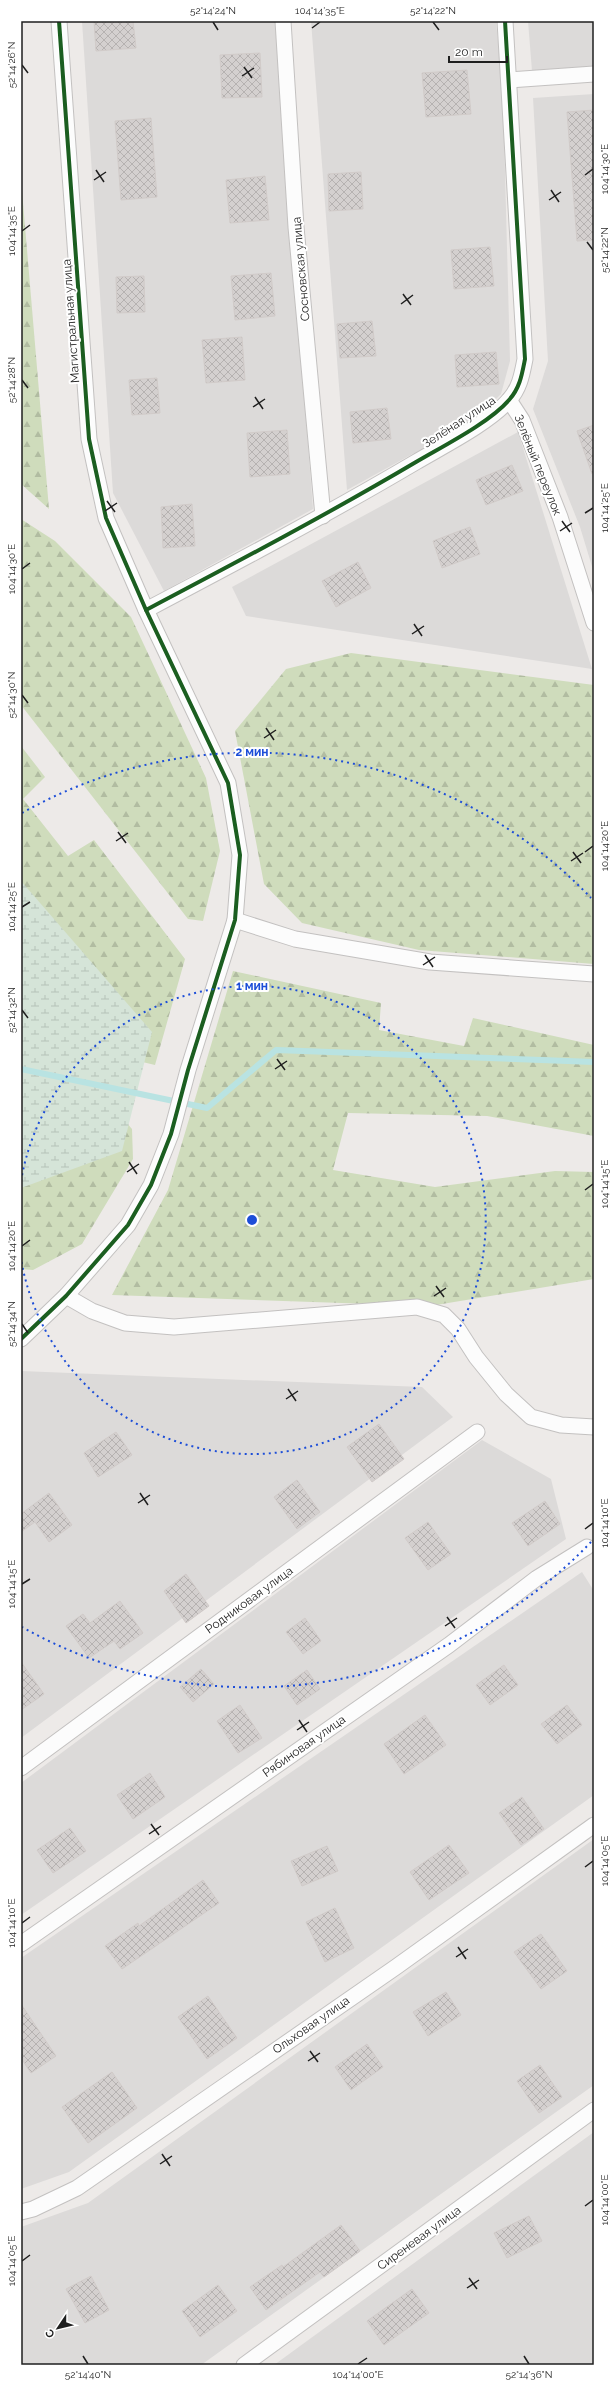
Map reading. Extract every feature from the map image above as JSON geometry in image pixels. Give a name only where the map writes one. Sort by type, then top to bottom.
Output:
[{"type":"street","name":"Магистральная улица","points":[[21,1339],[66,1296],[128,1225],[151,1185],[171,1134],[188,1070],[235,920],[240,855],[228,783],[146,610],[106,518],[89,439],[59,21]]},
{"type":"street","name":"Сосновская улица","points":[[283,21],[296,227],[323,516]]},
{"type":"street","name":"Зелёная улица","points":[[146,610],[323,516],[458,437],[491,416],[509,400],[520,383],[525,359],[510,80],[505,21]]},
{"type":"street","points":[[510,80],[594,74]]},
{"type":"street","name":"Зелёный переулок","points":[[509,400],[522,420],[560,517],[594,623]]},
{"type":"street","points":[[235,920],[295,939],[430,962],[594,974]]},
{"type":"street","points":[[66,1296],[92,1311],[125,1323],[174,1327],[417,1307],[444,1315],[458,1329],[476,1357],[506,1394],[531,1417],[560,1425],[594,1427]]},
{"type":"street","name":"Родниковая улица","points":[[21,1768],[477,1432]]},
{"type":"street","name":"Рябиновая улица","points":[[21,1944],[449,1645],[537,1578],[587,1547]]},
{"type":"street","name":"Ольховая улица","points":[[21,2212],[34,2209],[77,2188],[396,1967],[594,1825]]},
{"type":"street","name":"Сиреневая улица","points":[[244,2365],[594,2110]]},
{"type":"shaded area","points":[[82,21],[275,21],[313,509],[164,591],[113,493]]},
{"type":"shaded area","points":[[311,21],[496,21],[503,96],[510,361],[501,394],[476,419],[347,490]]},
{"type":"shaded area","points":[[528,21],[594,21],[594,67],[532,71]]},
{"type":"shaded area","points":[[594,94],[594,573],[580,527],[533,409],[548,361],[533,98]]},
{"type":"shaded area","points":[[518,432],[592,669],[246,616],[232,587]]},
{"type":"shaded area","points":[[21,1371],[422,1387],[453,1417],[21,1738]]},
{"type":"shaded area","points":[[482,1440],[551,1479],[566,1539],[21,1915],[21,1783]]},
{"type":"shaded area","points":[[582,1572],[594,1591],[594,1795],[69,2172],[21,2189],[21,1958]]},
{"type":"shaded area","points":[[594,1839],[594,2085],[201,2365],[21,2365],[21,2227],[88,2203]]},
{"type":"shaded area","points":[[594,2132],[594,2365],[274,2365]]},
{"type":"green space","points":[[21,179],[49,509],[21,484]]},
{"type":"green space","points":[[21,519],[55,541],[131,617],[206,778],[220,851],[203,921],[188,919],[21,705]]},
{"type":"green space","points":[[351,653],[594,685],[594,964],[419,950],[302,923],[264,884],[235,731],[286,669]]},
{"type":"green space","points":[[21,746],[45,777],[23,799],[68,856],[94,840],[185,959],[155,1065],[21,1033]]},
{"type":"green space","points":[[21,881],[152,1032],[122,1151],[21,1188]]},
{"type":"green space","points":[[233,971],[381,1003],[379,1030],[464,1046],[473,1018],[594,1045],[594,1136],[487,1116],[348,1113],[333,1170],[435,1187],[555,1171],[594,1172],[594,1279],[430,1306],[112,1295],[168,1190]]},
{"type":"green space","points":[[21,1077],[101,1093],[132,1129],[133,1159],[82,1244],[33,1270],[21,1269]]},
{"type":"building","points":[[94,21],[133,21],[136,48],[96,51]]},
{"type":"building","points":[[260,53],[262,97],[222,98],[220,55]]},
{"type":"building","points":[[467,70],[471,114],[426,117],[422,73]]},
{"type":"building","points":[[594,110],[594,240],[577,241],[567,112]]},
{"type":"building","points":[[151,118],[157,197],[121,200],[115,121]]},
{"type":"building","points":[[361,172],[363,209],[329,211],[328,174]]},
{"type":"building","points":[[265,176],[269,220],[230,223],[226,180]]},
{"type":"building","points":[[490,247],[494,286],[454,289],[451,250]]},
{"type":"building","points":[[271,273],[275,316],[235,320],[231,276]]},
{"type":"building","points":[[144,276],[145,312],[117,313],[116,277]]},
{"type":"building","points":[[372,321],[376,356],[340,358],[337,324]]},
{"type":"building","points":[[242,337],[245,380],[206,383],[202,340]]},
{"type":"building","points":[[496,352],[499,384],[457,387],[455,355]]},
{"type":"building","points":[[157,378],[160,413],[132,415],[129,380]]},
{"type":"building","points":[[387,408],[391,439],[353,443],[350,412]]},
{"type":"building","points":[[594,425],[594,473],[592,474],[577,431]]},
{"type":"building","points":[[287,430],[290,474],[250,477],[247,433]]},
{"type":"building","points":[[512,465],[523,491],[486,505],[476,480]]},
{"type":"building","points":[[192,504],[195,546],[163,548],[161,507]]},
{"type":"building","points":[[470,527],[480,554],[442,568],[433,541]]},
{"type":"building","points":[[358,562],[371,588],[336,607],[322,581]]},
{"type":"building","points":[[379,1424],[404,1459],[372,1482],[347,1447]]},
{"type":"building","points":[[116,1432],[132,1455],[98,1477],[84,1453]]},
{"type":"building","points":[[297,1480],[320,1512],[297,1529],[274,1497]]},
{"type":"building","points":[[49,1493],[72,1525],[49,1542],[35,1522],[21,1532],[21,1514]]},
{"type":"building","points":[[545,1501],[560,1524],[528,1546],[512,1523]]},
{"type":"building","points":[[428,1522],[451,1554],[428,1570],[405,1538]]},
{"type":"building","points":[[186,1574],[209,1606],[186,1623],[164,1591]]},
{"type":"building","points":[[120,1601],[143,1633],[120,1649],[114,1641],[89,1658],[66,1626],[83,1614],[90,1623]]},
{"type":"building","points":[[305,1618],[321,1641],[303,1654],[286,1632]]},
{"type":"building","points":[[21,1662],[44,1694],[21,1710]]},
{"type":"building","points":[[504,1665],[518,1685],[490,1705],[476,1685]]},
{"type":"building","points":[[201,1669],[214,1684],[193,1702],[180,1687]]},
{"type":"building","points":[[307,1670],[320,1689],[297,1705],[284,1686]]},
{"type":"building","points":[[240,1705],[262,1738],[238,1753],[217,1721]]},
{"type":"building","points":[[567,1705],[582,1725],[557,1744],[541,1724]]},
{"type":"building","points":[[425,1715],[446,1745],[404,1774],[384,1744]]},
{"type":"building","points":[[150,1773],[165,1797],[133,1819],[117,1795]]},
{"type":"building","points":[[522,1797],[544,1829],[521,1845],[499,1813]]},
{"type":"building","points":[[70,1828],[86,1851],[53,1873],[37,1850]]},
{"type":"building","points":[[449,1845],[469,1873],[429,1900],[410,1872]]},
{"type":"building","points":[[327,1846],[338,1871],[302,1886],[291,1861]]},
{"type":"building","points":[[203,1880],[219,1903],[122,1969],[105,1946],[138,1923],[139,1926]]},
{"type":"building","points":[[335,1908],[354,1948],[325,1962],[306,1922]]},
{"type":"building","points":[[541,1934],[567,1971],[541,1989],[514,1952]]},
{"type":"building","points":[[446,1992],[461,2015],[428,2036],[413,2012]]},
{"type":"building","points":[[208,1996],[237,2038],[207,2059],[178,2017]]},
{"type":"building","points":[[21,2004],[56,2056],[31,2073],[21,2058]]},
{"type":"building","points":[[367,2044],[383,2067],[351,2090],[335,2067]]},
{"type":"building","points":[[540,2065],[562,2097],[539,2113],[517,2081]]},
{"type":"building","points":[[112,2072],[137,2108],[88,2143],[62,2107]]},
{"type":"building","points":[[529,2216],[542,2241],[507,2258],[494,2233]]},
{"type":"building","points":[[341,2225],[360,2251],[324,2277],[320,2272],[266,2310],[250,2287],[282,2265],[283,2267]]},
{"type":"building","points":[[91,2276],[109,2310],[85,2323],[66,2289]]},
{"type":"building","points":[[218,2285],[237,2311],[200,2337],[182,2311]]},
{"type":"building","points":[[412,2289],[429,2313],[384,2345],[367,2321]]},
{"type":"waterway","points":[[21,1069],[207,1108],[276,1050],[594,1062]]},
{"type":"cycle path","points":[[21,1339],[66,1296],[128,1225],[151,1185],[171,1134],[188,1070],[235,920],[240,855],[228,783],[146,610],[106,518],[89,439],[59,21]]},
{"type":"cycle path","points":[[146,610],[316,519],[478,426],[500,409],[516,391],[525,359],[505,21]]}]
